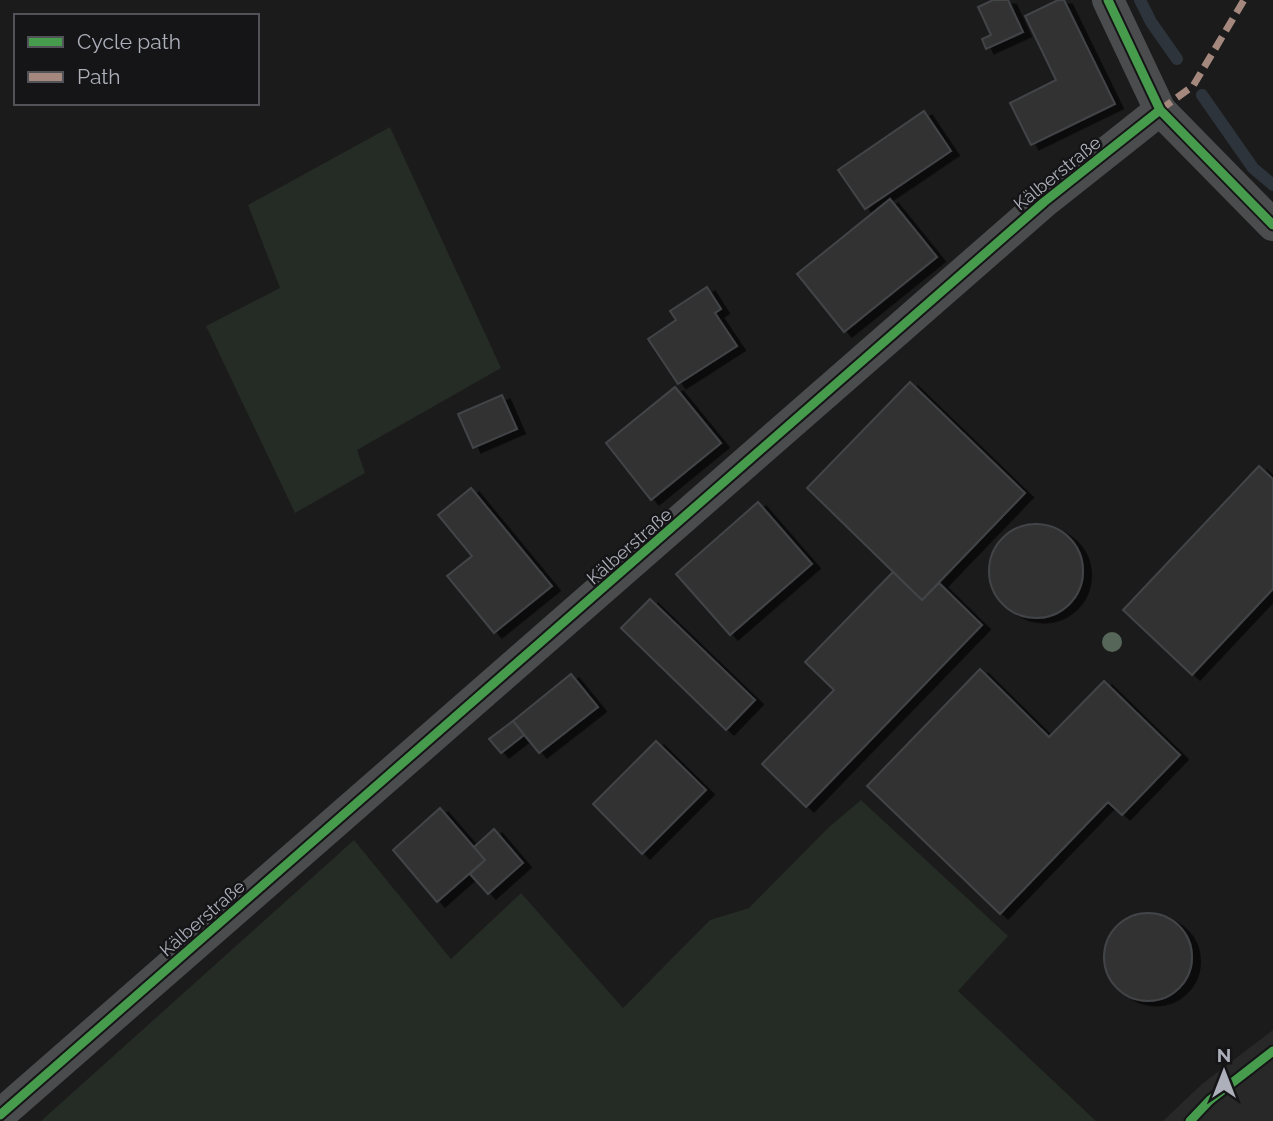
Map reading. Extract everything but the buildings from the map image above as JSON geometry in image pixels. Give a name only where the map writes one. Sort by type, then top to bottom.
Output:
[{"type":"street","points":[[1108,0],[1160,110],[1273,225]]},
{"type":"street","name":"Kälberstraße","points":[[0,1115],[1044,202],[1160,110]]},
{"type":"shaded area","points":[[390,127],[501,368],[357,450],[365,473],[295,513],[206,326],[280,288],[248,205]]},
{"type":"shaded area","points":[[861,800],[1008,936],[958,991],[1096,1121],[41,1121],[354,840],[451,959],[521,893],[623,1008],[710,920],[749,908],[829,827]]},
{"type":"shaded area","points":[[1273,1030],[1273,1121],[1163,1121],[1202,1084]]},
{"type":"waterway","points":[[1140,0],[1151,22],[1177,59]]},
{"type":"waterway","points":[[1202,95],[1253,168],[1273,185]]},
{"type":"marked path","points":[[1160,110],[1193,86],[1244,0]]},
{"type":"cycle path","points":[[1108,0],[1160,110],[1273,225]]},
{"type":"cycle path","points":[[0,1115],[1044,202],[1160,110]]},
{"type":"cycle path","points":[[1190,1121],[1210,1100],[1273,1051]]}]
